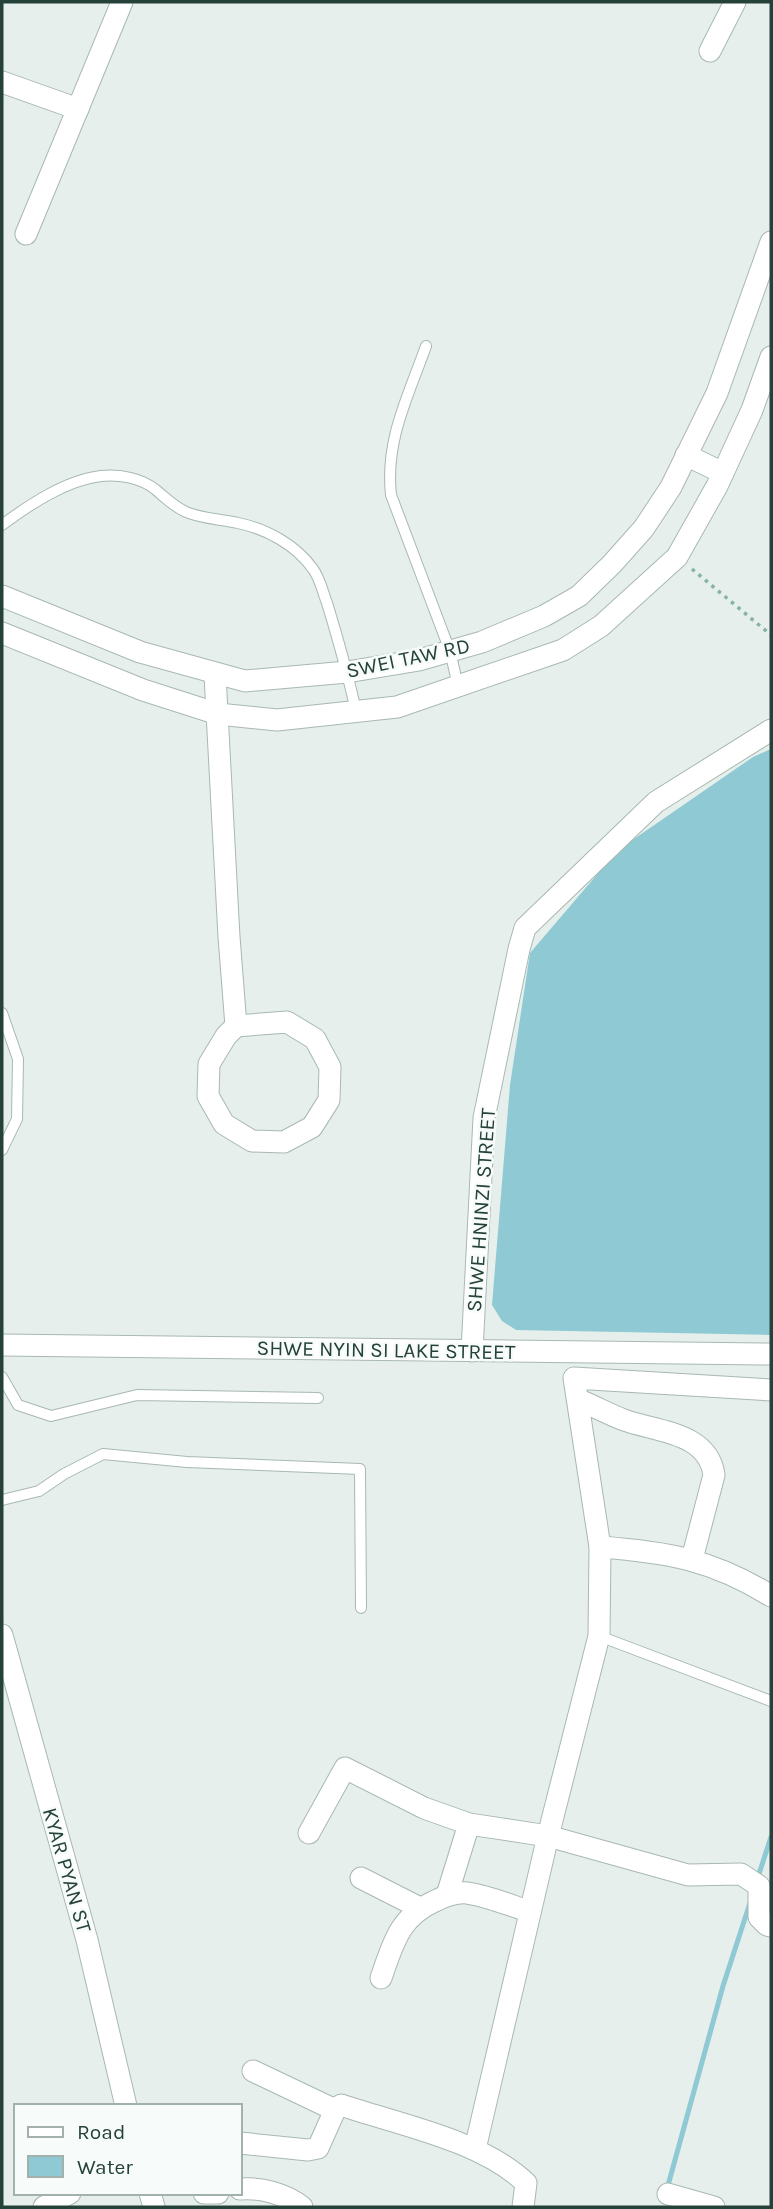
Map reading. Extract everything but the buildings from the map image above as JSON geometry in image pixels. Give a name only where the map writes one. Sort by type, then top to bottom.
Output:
[{"type":"street","points":[[26,234],[122,2]]},
{"type":"street","points":[[710,51],[732,4]]},
{"type":"street","points":[[2,82],[78,109]]},
{"type":"street","name":"SWEI TAW RD","points":[[2,596],[140,652],[244,681],[347,672],[419,660],[482,642],[544,616],[579,596],[644,528],[671,487],[717,393],[771,242]]},
{"type":"street","name":"SWEI TAW RD","points":[[2,633],[143,690],[218,714],[277,720],[397,706],[563,650],[601,626],[677,557],[723,473],[752,410],[771,357]]},
{"type":"street","points":[[686,455],[723,473]]},
{"type":"street","points":[[579,596],[601,626]]},
{"type":"street","points":[[215,675],[236,1026],[226,1036],[209,1064],[208,1096],[224,1124],[252,1141],[284,1142],[312,1127],[329,1100],[330,1067],[315,1039],[287,1022],[236,1026]]},
{"type":"street","name":"SHWE HNINZI STREET","points":[[472,1351],[484,1118],[525,928],[656,802],[771,730]]},
{"type":"street","name":"SHWE NYIN SI LAKE STREET","points":[[2,1345],[771,1354]]},
{"type":"street","points":[[475,2149],[548,1836],[599,1636],[600,1547],[574,1378],[771,1390]]},
{"type":"street","points":[[579,1400],[624,1420],[682,1436],[702,1449],[712,1462],[714,1475],[692,1559]]},
{"type":"street","points":[[600,1547],[652,1551],[692,1559],[727,1572],[771,1596]]},
{"type":"street","name":"KYAR PYAN ST","points":[[2,1635],[88,1940],[126,2104]]},
{"type":"street","points":[[309,1833],[345,1768],[424,1808],[469,1824],[548,1836],[688,1875],[741,1874],[754,1883],[759,1917],[767,1926],[771,1926]]},
{"type":"street","points":[[447,1895],[469,1824]]},
{"type":"street","points":[[361,1878],[420,1908]]},
{"type":"street","points":[[381,1978],[395,1938],[409,1917],[420,1908],[447,1895],[466,1893],[530,1912]]},
{"type":"street","points":[[253,2071],[335,2110]]},
{"type":"street","points":[[242,2143],[307,2150],[318,2148],[335,2110],[341,2105],[475,2149],[526,2183],[523,2207]]},
{"type":"street","points":[[242,2189],[254,2189],[280,2196],[302,2207]]},
{"type":"street","points":[[668,2194],[714,2207]]},
{"type":"street","points":[[44,2207],[66,2195]]},
{"type":"lane","points":[[426,346],[392,440],[388,470],[391,495],[450,652],[458,686]]},
{"type":"lane","points":[[2,525],[61,490],[101,476],[125,477],[145,482],[168,503],[187,512],[208,519],[257,528],[289,545],[315,571],[338,637],[356,711]]},
{"type":"lane","points":[[2,1013],[18,1059],[18,1071],[17,1119],[2,1150]]},
{"type":"lane","points":[[2,1377],[18,1405],[51,1416],[137,1395],[318,1398]]},
{"type":"lane","points":[[2,1500],[39,1491],[64,1474],[103,1454],[187,1462],[360,1469],[361,1608]]},
{"type":"lane","points":[[599,1636],[771,1701]]},
{"type":"path","points":[[677,557],[771,635]]},
{"type":"water","points":[[771,749],[771,1335],[516,1330],[502,1321],[492,1305],[510,1085],[530,953],[618,850],[753,757]]},
{"type":"waterway","points":[[757,1880],[771,1837]]},
{"type":"waterway","points":[[667,2189],[723,1986],[750,1903]]}]
